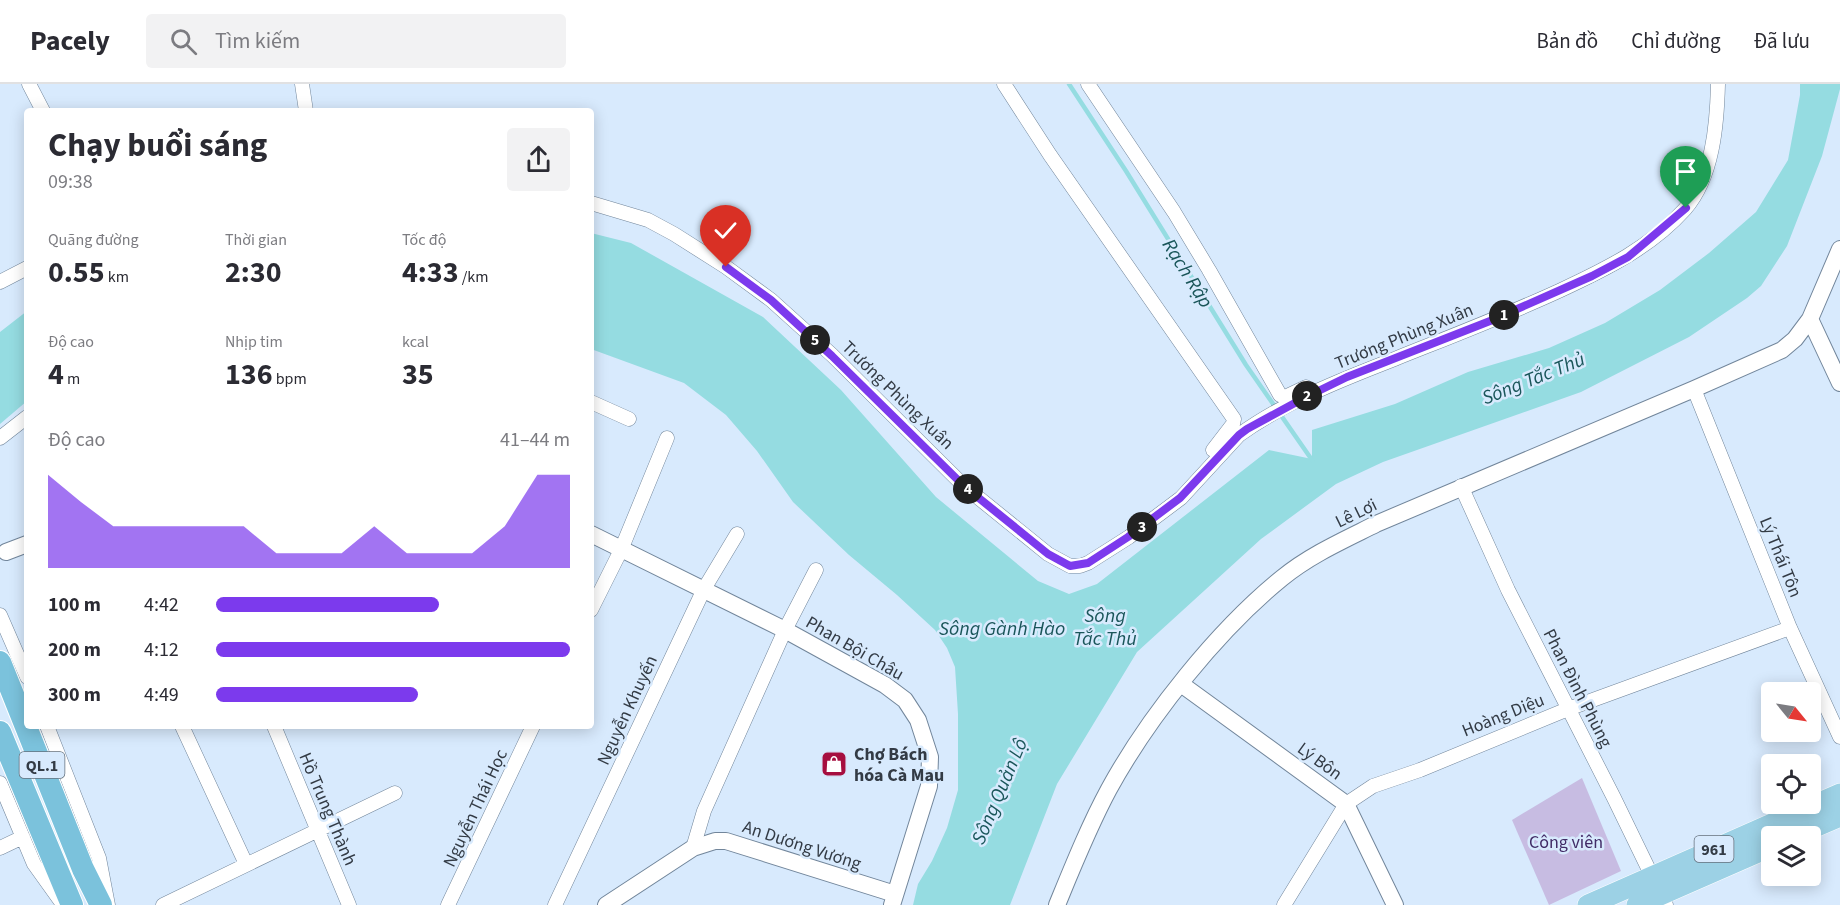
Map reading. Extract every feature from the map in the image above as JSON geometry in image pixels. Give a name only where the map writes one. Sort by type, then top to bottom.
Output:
[{"type":"highway","name":"QL.1","points":[[0,662],[24,722]]},
{"type":"highway","name":"QL.1","points":[[27,729],[83,869],[101,905]]},
{"type":"highway","name":"QL.1","points":[[0,732],[72,905]]},
{"type":"main road","name":"961","points":[[1588,905],[1660,892],[1840,794]]},
{"type":"main road","points":[[1817,826],[1840,816]]},
{"type":"main road","points":[[1637,905],[1660,892],[1761,851]]},
{"type":"street","points":[[30,84],[42,108]]},
{"type":"street","points":[[302,84],[306,108]]},
{"type":"street","points":[[1004,84],[1050,155],[1234,419],[1233,424],[1202,465],[1197,481]]},
{"type":"street","points":[[1088,84],[1186,231],[1280,395],[1285,396],[1334,375],[1347,377]]},
{"type":"street","name":"Trương Phùng Xuân","points":[[594,204],[648,220],[674,234],[726,267],[771,300],[832,356],[964,486],[1059,561],[1070,566],[1088,563],[1128,537],[1180,498],[1247,429],[1347,377],[1490,321],[1566,288],[1628,257],[1686,208],[1699,184],[1708,164],[1713,140],[1718,84]]},
{"type":"street","name":"Lê Lợi","points":[[1057,905],[1074,862],[1109,789],[1149,726],[1226,631],[1283,577],[1346,539],[1461,486],[1782,350],[1795,339],[1810,319],[1840,249]]},
{"type":"street","points":[[0,282],[24,270]]},
{"type":"street","points":[[1810,319],[1840,383]]},
{"type":"street","name":"Lý Thái Tôn","points":[[1694,389],[1790,628],[1840,736]]},
{"type":"street","points":[[594,403],[629,419]]},
{"type":"street","points":[[0,438],[24,419]]},
{"type":"street","points":[[594,604],[621,550],[667,438]]},
{"type":"street","name":"Phan Đình Phùng","points":[[1461,486],[1508,590],[1660,892]]},
{"type":"street","name":"Nguyễn Khuyến","points":[[555,905],[704,589],[737,534]]},
{"type":"street","name":"Phan Bội Châu","points":[[594,536],[785,630],[885,685],[905,700],[918,720],[930,757],[929,786],[893,900]]},
{"type":"street","points":[[3,555],[24,545]]},
{"type":"street","points":[[693,848],[704,811],[785,630],[816,570]]},
{"type":"street","points":[[0,615],[24,670]]},
{"type":"street","name":"Hoàng Diệu","points":[[1284,905],[1346,804],[1373,786],[1420,770],[1568,709],[1790,628]]},
{"type":"street","name":"Lý Bôn","points":[[1181,684],[1346,804],[1395,905]]},
{"type":"street","points":[[48,729],[99,858],[108,905]]},
{"type":"street","points":[[183,729],[246,864]]},
{"type":"street","name":"Hồ Trung Thành","points":[[275,729],[349,905]]},
{"type":"street","name":"Nguyễn Thái Học","points":[[448,905],[532,729]]},
{"type":"street","points":[[0,783],[34,864],[64,905]]},
{"type":"street","points":[[163,905],[395,793]]},
{"type":"street","points":[[0,848],[23,837]]},
{"type":"street","name":"An Dương Vương","points":[[606,905],[693,848],[715,841],[726,841],[893,900]]},
{"type":"green space","name":"Công viên","points":[[1582,778],[1621,871],[1549,905],[1512,820]]},
{"type":"water","points":[[1800,84],[1840,84],[1822,156],[1787,246],[1761,286],[1689,337],[1581,392],[1383,462],[1336,484],[1261,539],[1137,652],[1057,784],[1010,905],[913,905],[918,884],[932,861],[947,828],[958,790],[958,714],[955,667],[947,648],[935,630],[849,555],[793,502],[757,451],[726,415],[684,383],[594,350],[594,234],[631,243],[763,317],[841,390],[936,497],[1038,581],[1069,594],[1097,584],[1269,450],[1312,459],[1312,430],[1395,404],[1468,372],[1549,348],[1605,323],[1660,290],[1709,253],[1756,212],[1788,160]]},
{"type":"water","points":[[24,313],[24,404],[0,424],[0,332]]},
{"type":"waterway","name":"Rạch Rập","points":[[1069,84],[1126,171],[1246,365],[1312,460]]},
{"type":"place","name":"Chợ Bách hóa Cà Mau","points":[[834,764]]},
{"type":"route","points":[[726,267],[771,300],[832,356],[964,486],[1048,554],[1070,566],[1080,566],[1128,537],[1180,498],[1247,429],[1347,377],[1490,321],[1592,276],[1628,257],[1686,208]]},
{"type":"water label","name":"Sông Tắc Thủ","points":[[1533,378]]},
{"type":"water label","name":"Sông Tắc Thủ","points":[[1105,626]]},
{"type":"water label","name":"Sông Gành Hào","points":[[1002,628]]},
{"type":"water label","name":"Sông Quản Lộ","points":[[999,791]]}]
